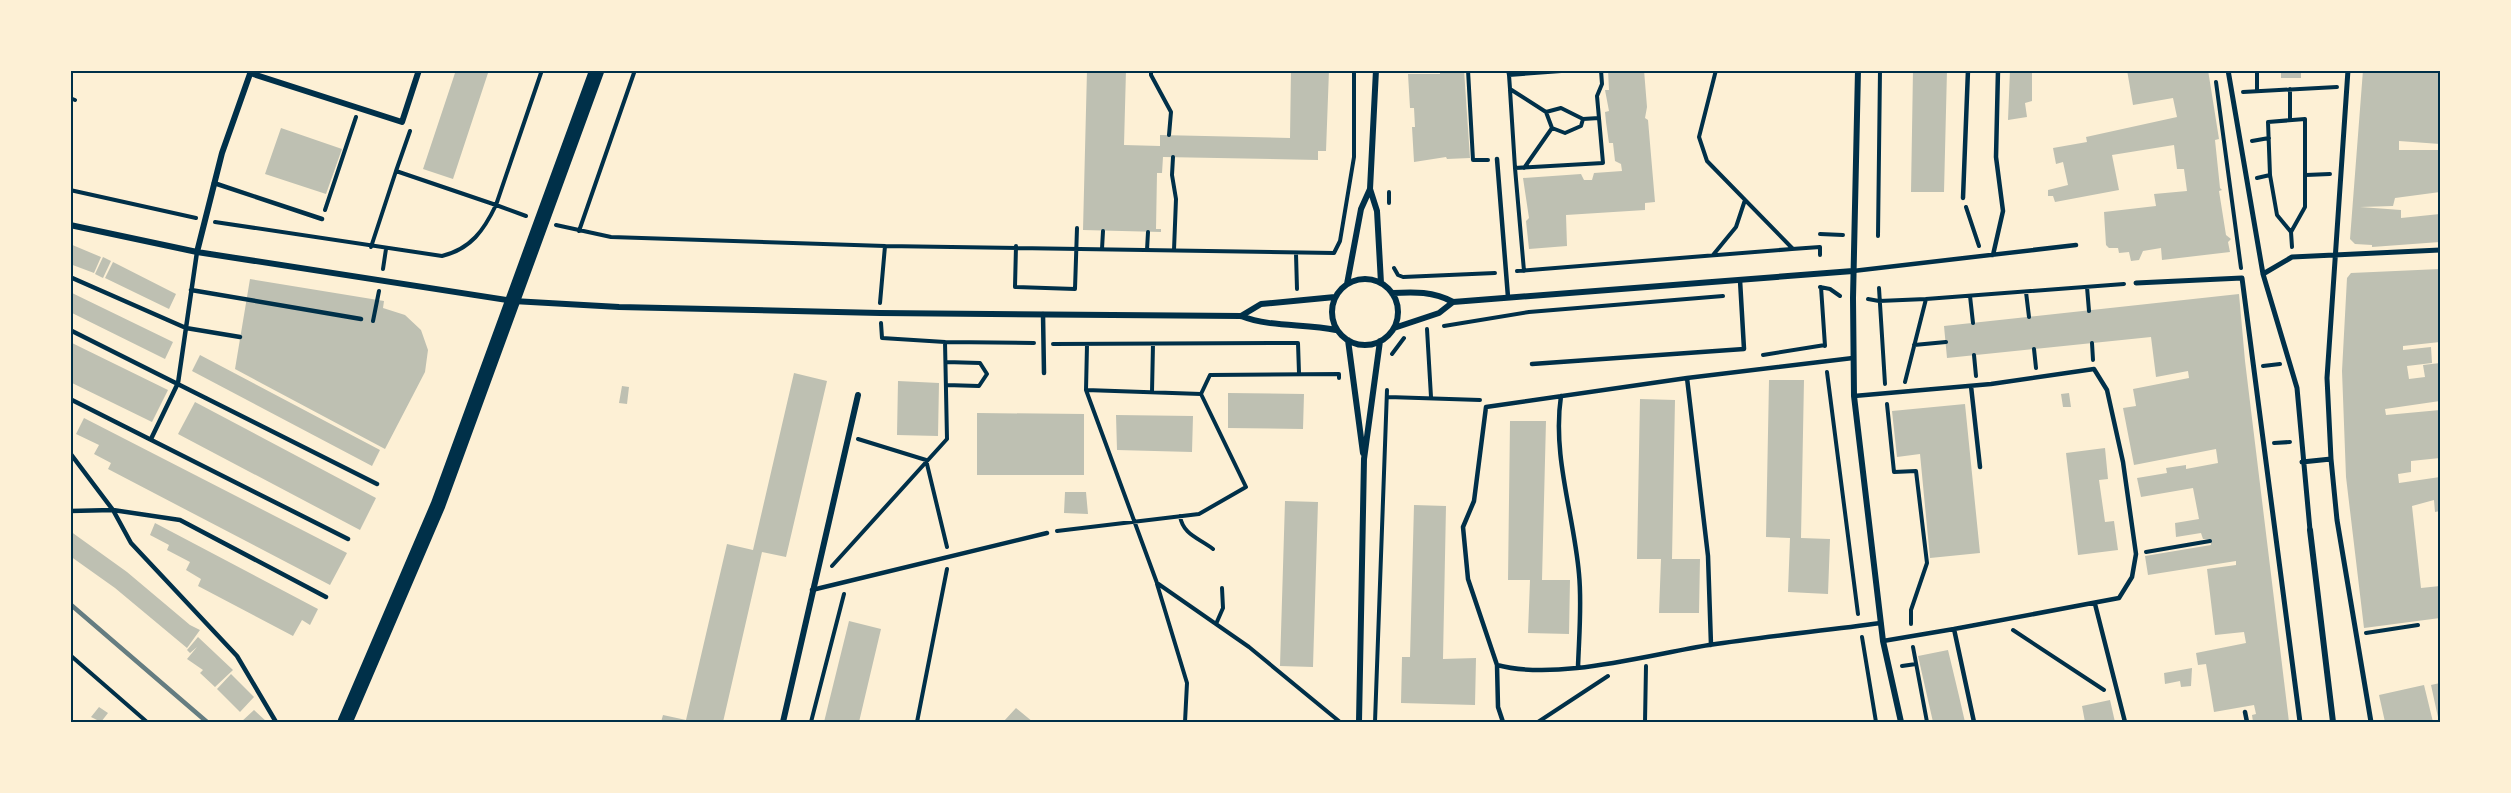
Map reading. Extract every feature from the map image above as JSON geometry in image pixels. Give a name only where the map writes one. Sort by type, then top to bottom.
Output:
[{"type":"main road","points":[[345,723],[438,505],[597,70]]},
{"type":"street","points":[[197,252],[214,183],[251,72],[402,122],[419,70]]},
{"type":"street","points":[[1376,70],[1370,189],[1377,211],[1381,283]]},
{"type":"street","points":[[1858,70],[1853,271],[1854,396],[1883,641],[1901,723]]},
{"type":"street","points":[[2228,70],[2263,274],[2296,388],[2302,462],[2332,723]]},
{"type":"street","points":[[2348,70],[2327,378],[2337,520],[2371,723]]},
{"type":"street","points":[[1347,284],[1360,209],[1370,189]]},
{"type":"street","points":[[70,225],[197,252],[513,301],[619,307],[880,313],[1241,316],[1260,324],[1336,330],[1348,340],[1363,345],[1380,341],[1394,328],[1439,313],[1453,302],[1853,271]]},
{"type":"street","points":[[2263,274],[2292,257],[2440,250]]},
{"type":"street","points":[[1336,330],[1332,313],[1335,297],[1347,284],[1364,278],[1381,283],[1392,293],[1398,310],[1394,328]]},
{"type":"street","points":[[2136,283],[2242,278],[2300,723]]},
{"type":"street","points":[[1392,293],[1424,292],[1440,295],[1453,302]]},
{"type":"street","points":[[1241,316],[1261,304],[1335,297]]},
{"type":"street","points":[[1348,340],[1364,459]]},
{"type":"street","points":[[1359,723],[1364,459],[1380,341]]},
{"type":"street","points":[[783,723],[858,395]]},
{"type":"street","points":[[2302,462],[2331,459]]},
{"type":"lane","points":[[1963,198],[1968,70]]},
{"type":"lane","points":[[1993,255],[2003,211],[1996,157],[1998,70]]},
{"type":"lane","points":[[1497,159],[1508,297]]},
{"type":"lane","points":[[214,183],[322,219]]},
{"type":"lane","points":[[1853,271],[2076,245]]},
{"type":"lane","points":[[151,439],[178,383],[197,252]]},
{"type":"lane","points":[[70,277],[186,328],[240,337]]},
{"type":"lane","points":[[1532,364],[1744,349],[1740,280]]},
{"type":"lane","points":[[191,291],[362,319]]},
{"type":"lane","points":[[1043,314],[1044,373]]},
{"type":"lane","points":[[70,330],[377,484]]},
{"type":"lane","points":[[1503,723],[1498,707],[1497,665],[1468,579],[1463,527],[1474,501],[1486,407],[1687,378],[1853,358]]},
{"type":"lane","points":[[1854,396],[1974,386],[2094,369],[2107,390],[2123,462],[2136,554],[2132,577],[2119,598],[1883,641]]},
{"type":"lane","points":[[1687,378],[1708,556],[1711,645]]},
{"type":"lane","points":[[1974,386],[1980,467]]},
{"type":"lane","points":[[1562,396],[1558,418],[1559,445],[1579,574],[1578,667]]},
{"type":"lane","points":[[70,399],[348,539]]},
{"type":"lane","points":[[70,453],[113,510],[131,543],[237,656],[276,723]]},
{"type":"lane","points":[[70,511],[113,510],[180,520],[326,597]]},
{"type":"lane","points":[[813,590],[1047,533]]},
{"type":"lane","points":[[2095,604],[2125,723]]},
{"type":"lane","points":[[1497,665],[1519,671],[1578,667],[1711,645],[1881,623]]},
{"type":"lane","points":[[1954,628],[1974,723]]},
{"type":"lane","points":[[2245,712],[2247,723]]},
{"type":"path","points":[[70,190],[204,220],[371,247],[442,256],[452,254],[472,243],[487,224],[496,205],[542,70]]},
{"type":"path","points":[[579,231],[635,70]]},
{"type":"path","points":[[1151,70],[1151,75],[1171,112],[1169,135]]},
{"type":"path","points":[[396,171],[543,222],[611,237],[885,246],[1016,246],[1296,254],[1334,253],[1340,242],[1354,157],[1354,70]]},
{"type":"path","points":[[1468,70],[1473,160],[1497,159]]},
{"type":"path","points":[[1524,271],[1509,73],[1575,70]]},
{"type":"path","points":[[1515,168],[1603,164],[1597,96],[1602,84],[1601,70]]},
{"type":"path","points":[[1716,70],[1700,138],[1707,161],[1792,249]]},
{"type":"path","points":[[1878,236],[1880,70]]},
{"type":"path","points":[[2214,70],[2242,278]]},
{"type":"path","points":[[2257,70],[2257,91]]},
{"type":"path","points":[[2232,93],[2323,87]]},
{"type":"path","points":[[2290,89],[2290,120]]},
{"type":"path","points":[[1510,90],[1546,112],[1552,128],[1566,133],[1581,126],[1583,119]]},
{"type":"path","points":[[322,219],[359,108]]},
{"type":"path","points":[[1546,112],[1561,108],[1572,111],[1583,119],[1599,118]]},
{"type":"path","points":[[2305,119],[2306,175],[2305,207],[2291,232],[2277,215],[2270,175],[2268,122],[2290,120],[2305,119]]},
{"type":"path","points":[[371,247],[411,126]]},
{"type":"path","points":[[1524,168],[1552,128]]},
{"type":"path","points":[[1173,157],[1177,221],[1174,250]]},
{"type":"path","points":[[2306,175],[2323,175]]},
{"type":"path","points":[[1389,192],[1389,213]]},
{"type":"path","points":[[1963,198],[1978,243]]},
{"type":"path","points":[[1712,255],[1736,227],[1745,200]]},
{"type":"path","points":[[1016,246],[1015,287],[1075,289],[1077,228]]},
{"type":"path","points":[[1102,249],[1103,231]]},
{"type":"path","points":[[1147,250],[1148,232]]},
{"type":"path","points":[[1820,234],[1844,235]]},
{"type":"path","points":[[885,246],[880,313],[882,338],[945,342],[1087,345],[1298,343],[1299,373]]},
{"type":"path","points":[[1393,265],[1395,272],[1403,277],[1524,271],[1820,247],[1820,255]]},
{"type":"path","points":[[1296,254],[1297,292]]},
{"type":"path","points":[[1868,298],[1879,301],[1926,299],[2136,283]]},
{"type":"path","points":[[1843,298],[1830,289],[1821,287],[1826,361],[1860,626],[1876,723]]},
{"type":"path","points":[[2087,287],[2090,311]]},
{"type":"path","points":[[1878,288],[1894,472],[1916,471],[1927,563],[1911,610],[1911,636],[1927,723]]},
{"type":"path","points":[[2026,292],[2029,317]]},
{"type":"path","points":[[1970,296],[1973,323]]},
{"type":"path","points":[[1902,392],[1926,299]]},
{"type":"path","points":[[1427,328],[1431,397]]},
{"type":"path","points":[[813,590],[947,439],[945,342]]},
{"type":"path","points":[[1914,345],[1946,342]]},
{"type":"path","points":[[1152,392],[1153,344]]},
{"type":"path","points":[[1087,345],[1086,390],[1157,583],[1187,683],[1185,723]]},
{"type":"path","points":[[1974,356],[1974,386]]},
{"type":"path","points":[[945,362],[980,363],[987,374],[979,386],[946,385]]},
{"type":"path","points":[[2254,367],[2289,363]]},
{"type":"path","points":[[1201,394],[1210,375],[1299,373],[1339,375],[1340,385]]},
{"type":"path","points":[[1086,390],[1201,394]]},
{"type":"path","points":[[1047,533],[1134,520],[1199,514],[1246,487],[1201,394]]},
{"type":"path","points":[[849,437],[926,460]]},
{"type":"path","points":[[2264,444],[2300,442]]},
{"type":"path","points":[[916,723],[950,555],[926,460]]},
{"type":"path","points":[[1180,516],[1181,525],[1189,535],[1213,549]]},
{"type":"path","points":[[2136,554],[2210,541]]},
{"type":"path","points":[[811,723],[847,582]]},
{"type":"path","points":[[1157,583],[1249,647],[1340,723]]},
{"type":"path","points":[[1216,624],[1222,608],[1222,588]]},
{"type":"path","points":[[1999,621],[2120,700]]},
{"type":"path","points":[[2357,635],[2389,627],[2418,625]]},
{"type":"path","points":[[1850,637],[1862,635]]},
{"type":"path","points":[[70,655],[147,723]]},
{"type":"path","points":[[1635,664],[1646,663],[1645,723]]},
{"type":"path","points":[[1902,666],[1917,664]]},
{"type":"path","points":[[1538,723],[1613,672]]},
{"type":"building","points":[[456,70],[489,70],[453,179],[423,169]]},
{"type":"building","points":[[1087,70],[1126,70],[1124,145],[1160,146],[1160,135],[1290,138],[1291,70],[1329,70],[1326,151],[1318,151],[1318,160],[1163,157],[1162,173],[1157,173],[1156,229],[1161,229],[1161,232],[1083,230]]},
{"type":"building","points":[[1464,70],[1470,158],[1447,159],[1446,157],[1414,162],[1412,127],[1415,127],[1414,108],[1410,108],[1408,74],[1440,74],[1440,71]]},
{"type":"building","points":[[1608,70],[1644,70],[1647,107],[1645,118],[1648,120],[1655,202],[1645,203],[1645,210],[1566,215],[1567,246],[1529,249],[1526,221],[1529,218],[1523,178],[1581,174],[1584,180],[1592,180],[1594,173],[1622,171],[1621,164],[1615,161],[1613,143],[1609,143],[1606,122],[1605,112],[1609,111],[1605,90],[1609,90]]},
{"type":"building","points":[[1913,70],[1947,70],[1944,192],[1911,192]]},
{"type":"building","points":[[2010,70],[2032,70],[2032,101],[2025,103],[2027,117],[2008,120]]},
{"type":"building","points":[[2127,70],[2208,70],[2219,139],[2215,140],[2222,190],[2219,191],[2226,235],[2231,239],[2228,242],[2230,252],[2162,260],[2161,248],[2143,251],[2139,260],[2131,261],[2129,252],[2119,253],[2118,248],[2109,248],[2106,245],[2104,212],[2156,206],[2154,194],[2187,191],[2184,169],[2177,169],[2174,145],[2112,155],[2119,190],[2055,202],[2053,196],[2048,196],[2048,190],[2068,185],[2063,162],[2056,164],[2053,148],[2087,142],[2086,137],[2177,117],[2173,98],[2133,105]]},
{"type":"building","points":[[2281,70],[2301,70],[2301,78],[2281,78]]},
{"type":"building","points":[[2363,70],[2440,70],[2440,144],[2399,141],[2399,150],[2440,150],[2440,192],[2395,198],[2393,206],[2360,207],[2401,210],[2401,218],[2440,214],[2440,242],[2372,247],[2372,245],[2355,244],[2350,239]]},
{"type":"building","points":[[281,128],[342,149],[326,194],[265,174]]},
{"type":"building","points":[[70,244],[101,257],[94,273],[70,264]]},
{"type":"building","points":[[103,257],[111,261],[103,278],[95,274]]},
{"type":"building","points":[[113,262],[176,294],[169,309],[105,278]]},
{"type":"building","points":[[2440,269],[2440,342],[2403,346],[2403,350],[2431,347],[2432,363],[2407,366],[2409,379],[2425,377],[2423,365],[2440,363],[2440,401],[2385,409],[2386,415],[2440,410],[2440,458],[2411,461],[2411,472],[2398,474],[2399,483],[2440,477],[2440,511],[2435,512],[2434,500],[2412,506],[2421,588],[2440,586],[2440,618],[2364,628],[2346,477],[2342,371],[2347,278],[2351,273]]},
{"type":"building","points":[[250,279],[384,301],[383,308],[405,315],[421,330],[428,350],[425,372],[385,449],[235,369]]},
{"type":"building","points":[[70,292],[173,342],[165,359],[70,312]]},
{"type":"building","points":[[2239,294],[2245,361],[2289,722],[2253,722],[2252,715],[2256,714],[2254,705],[2214,712],[2206,664],[2198,665],[2196,653],[2246,643],[2244,632],[2215,635],[2207,569],[2236,565],[2236,561],[2148,575],[2145,556],[2211,545],[2210,539],[2203,539],[2201,533],[2176,537],[2175,523],[2199,519],[2193,488],[2141,497],[2137,478],[2167,473],[2166,468],[2186,465],[2186,469],[2218,463],[2216,449],[2134,465],[2123,408],[2136,406],[2133,389],[2189,378],[2188,371],[2156,377],[2151,337],[1947,358],[1944,326]]},
{"type":"building","points":[[70,342],[168,390],[152,422],[70,382]]},
{"type":"building","points":[[200,355],[380,450],[372,466],[192,371]]},
{"type":"building","points":[[794,373],[827,381],[786,557],[762,552],[723,722],[661,722],[663,715],[686,720],[727,544],[753,550]]},
{"type":"building","points":[[1769,380],[1804,380],[1801,538],[1830,539],[1828,594],[1788,592],[1790,538],[1766,537]]},
{"type":"building","points":[[898,381],[939,383],[938,436],[897,435]]},
{"type":"building","points":[[622,386],[629,387],[627,404],[619,403]]},
{"type":"building","points":[[1228,393],[1304,394],[1303,429],[1228,428]]},
{"type":"building","points":[[2069,393],[2071,407],[2063,407],[2061,394]]},
{"type":"building","points":[[1640,399],[1675,400],[1672,559],[1700,559],[1699,613],[1659,613],[1661,559],[1637,559]]},
{"type":"building","points":[[195,402],[376,498],[360,530],[178,434]]},
{"type":"building","points":[[1965,404],[1980,553],[1930,558],[1920,454],[1897,457],[1892,411]]},
{"type":"building","points":[[977,413],[1084,414],[1084,475],[977,475]]},
{"type":"building","points":[[1116,415],[1193,416],[1192,452],[1117,450]]},
{"type":"building","points":[[84,418],[347,553],[330,585],[108,469],[111,463],[94,454],[99,445],[76,434]]},
{"type":"building","points":[[1510,421],[1546,421],[1542,580],[1570,580],[1569,634],[1528,633],[1530,580],[1508,580]]},
{"type":"building","points":[[2105,448],[2108,479],[2099,480],[2105,522],[2114,521],[2118,550],[2078,555],[2066,453]]},
{"type":"building","points":[[1065,492],[1086,492],[1088,514],[1064,513]]},
{"type":"building","points":[[1285,501],[1318,502],[1313,667],[1280,666]]},
{"type":"building","points":[[1414,505],[1446,506],[1443,659],[1476,658],[1475,705],[1401,703],[1402,657],[1410,657]]},
{"type":"building","points":[[155,523],[318,609],[310,625],[302,620],[293,636],[198,586],[201,579],[186,570],[190,562],[167,550],[169,545],[150,535]]},
{"type":"building","points":[[70,531],[127,572],[190,625],[200,630],[187,648],[115,588],[70,556]]},
{"type":"building","points":[[849,621],[881,629],[859,722],[824,722]]},
{"type":"building","points":[[198,637],[233,670],[215,687],[200,673],[203,670],[187,659],[197,647],[190,653],[187,650]]},
{"type":"building","points":[[1948,650],[1965,722],[1933,722],[1918,656]]},
{"type":"building","points":[[2192,668],[2191,686],[2181,687],[2180,681],[2165,684],[2164,673]]},
{"type":"building","points":[[231,674],[254,697],[240,712],[217,689]]},
{"type":"building","points":[[2440,683],[2440,722],[2439,722],[2431,685]]},
{"type":"building","points":[[2424,685],[2433,722],[2385,722],[2379,695]]},
{"type":"building","points":[[2110,700],[2115,722],[2085,722],[2082,706]]},
{"type":"building","points":[[99,707],[108,713],[101,722],[91,717]]},
{"type":"building","points":[[1016,708],[1033,722],[1004,721]]},
{"type":"building","points":[[254,710],[267,722],[241,722]]},
{"type":"railway","points":[[70,604],[207,722]]}]
